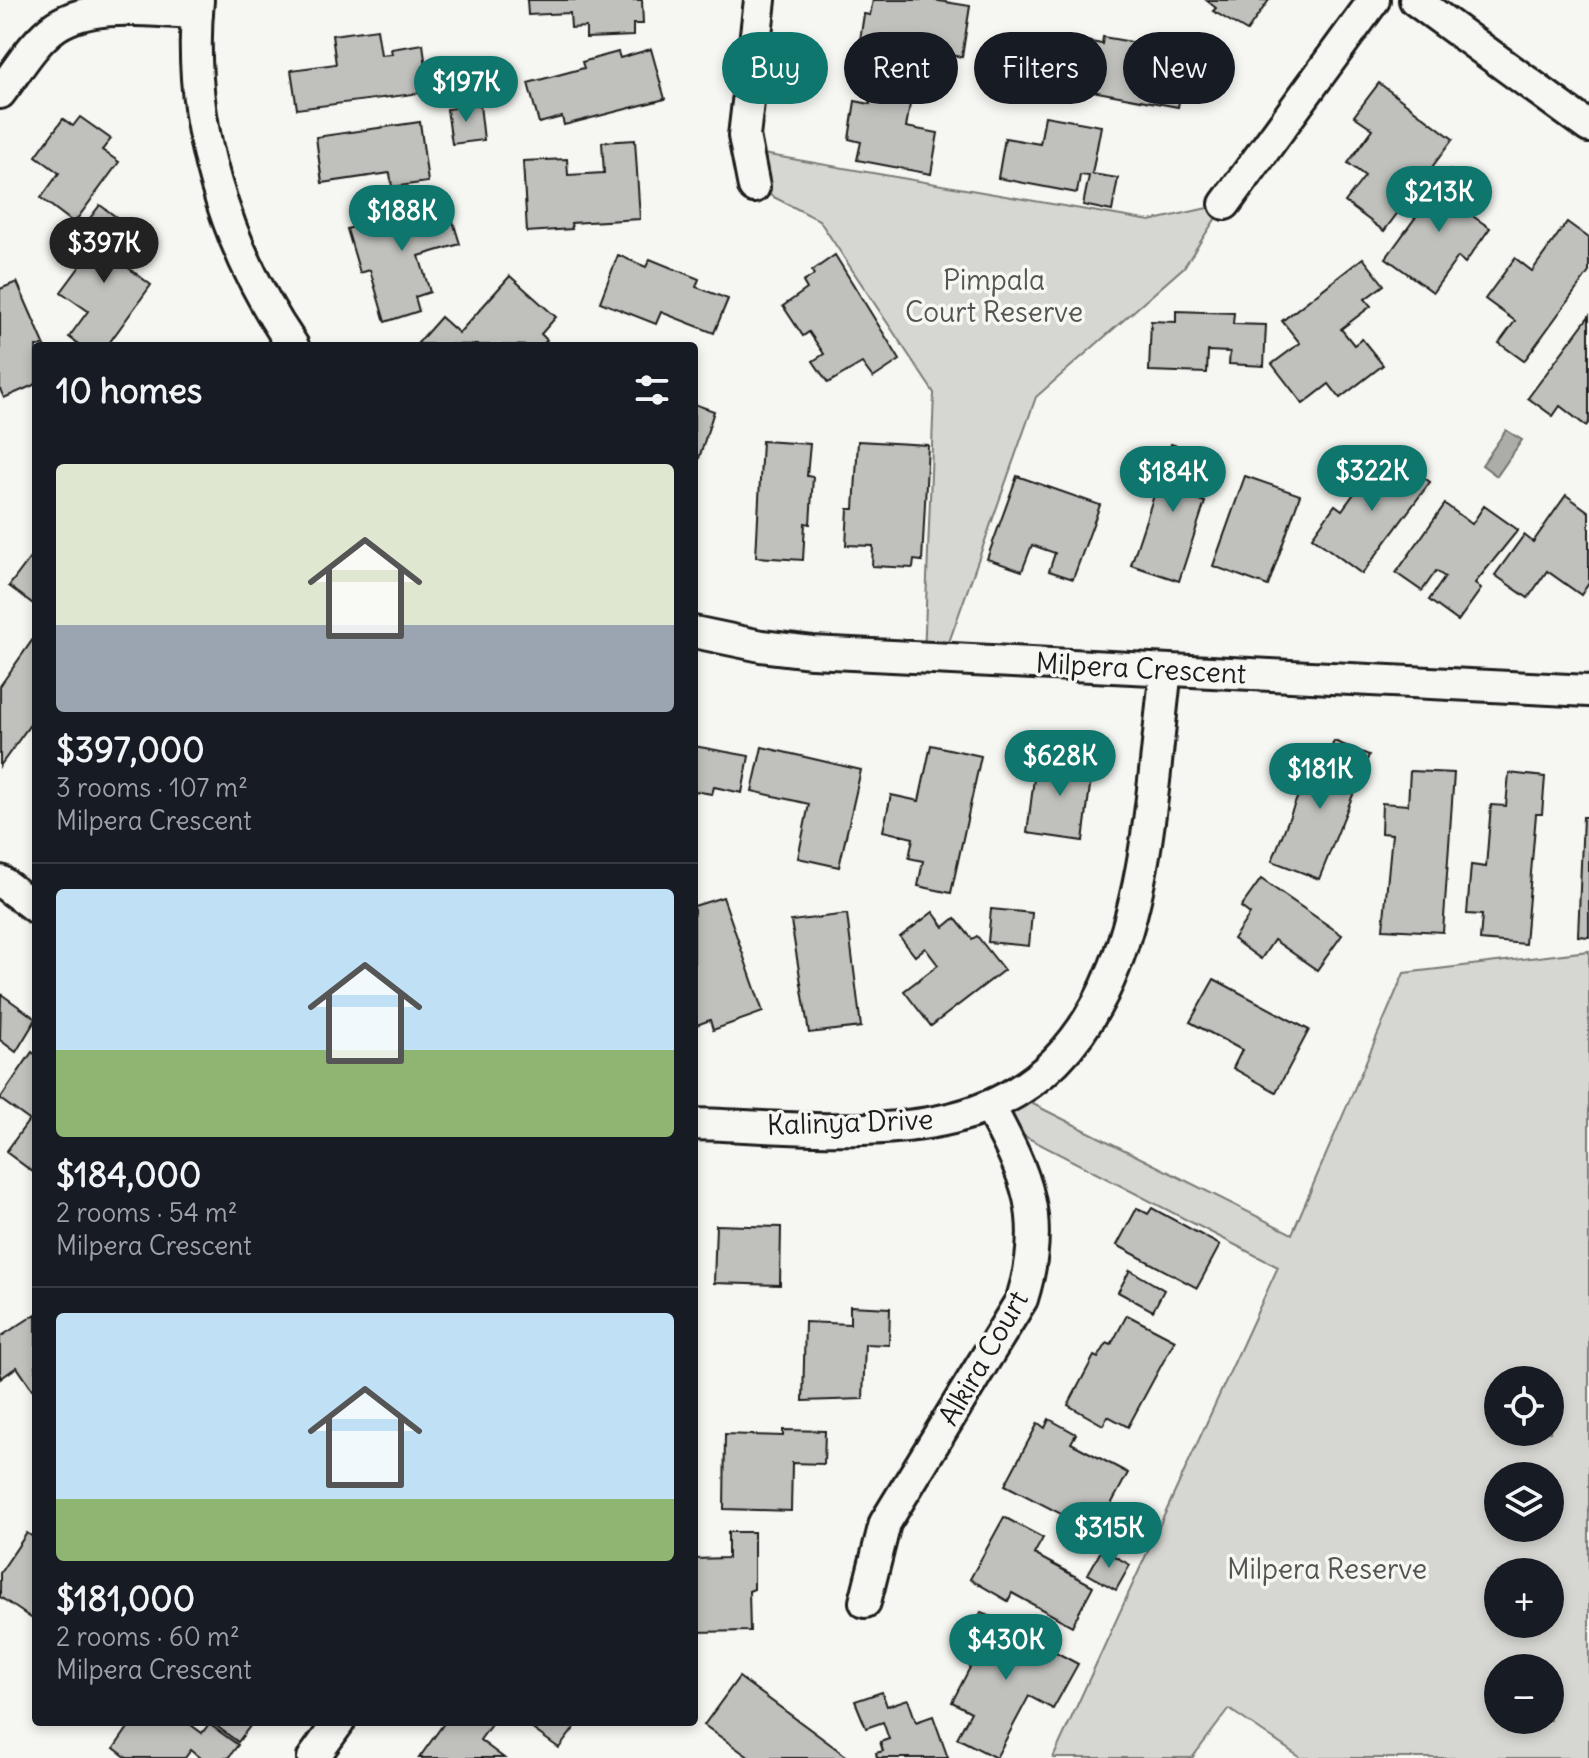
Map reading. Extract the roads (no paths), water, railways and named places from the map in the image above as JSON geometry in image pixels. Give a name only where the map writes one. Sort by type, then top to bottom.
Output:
[{"type":"street","points":[[754,187],[744,123],[760,0]]},
{"type":"street","points":[[1225,204],[1374,0]]},
{"type":"street","points":[[1415,0],[1589,127]]},
{"type":"street","points":[[0,93],[43,37],[74,18],[117,11],[198,7],[200,97],[208,152],[250,274],[291,342]]},
{"type":"street","name":"Milpera Crescent","points":[[698,633],[761,646],[812,652],[1589,691]]},
{"type":"street","name":"Kalinya Drive","points":[[698,1124],[886,1126],[954,1118],[989,1106],[1021,1087],[1068,1046],[1105,994],[1119,960],[1138,889],[1166,670]]},
{"type":"street","points":[[0,881],[32,905]]},
{"type":"street","name":"Alkira Court","points":[[865,1602],[876,1548],[885,1523],[1022,1299],[1031,1269],[1033,1206],[1026,1179],[989,1106]]},
{"type":"street","points":[[313,1758],[336,1726]]},
{"type":"park label","name":"Pimpala Court Reserve","points":[[994,296]]},
{"type":"park label","name":"Milpera Reserve","points":[[1327,1569]]}]
